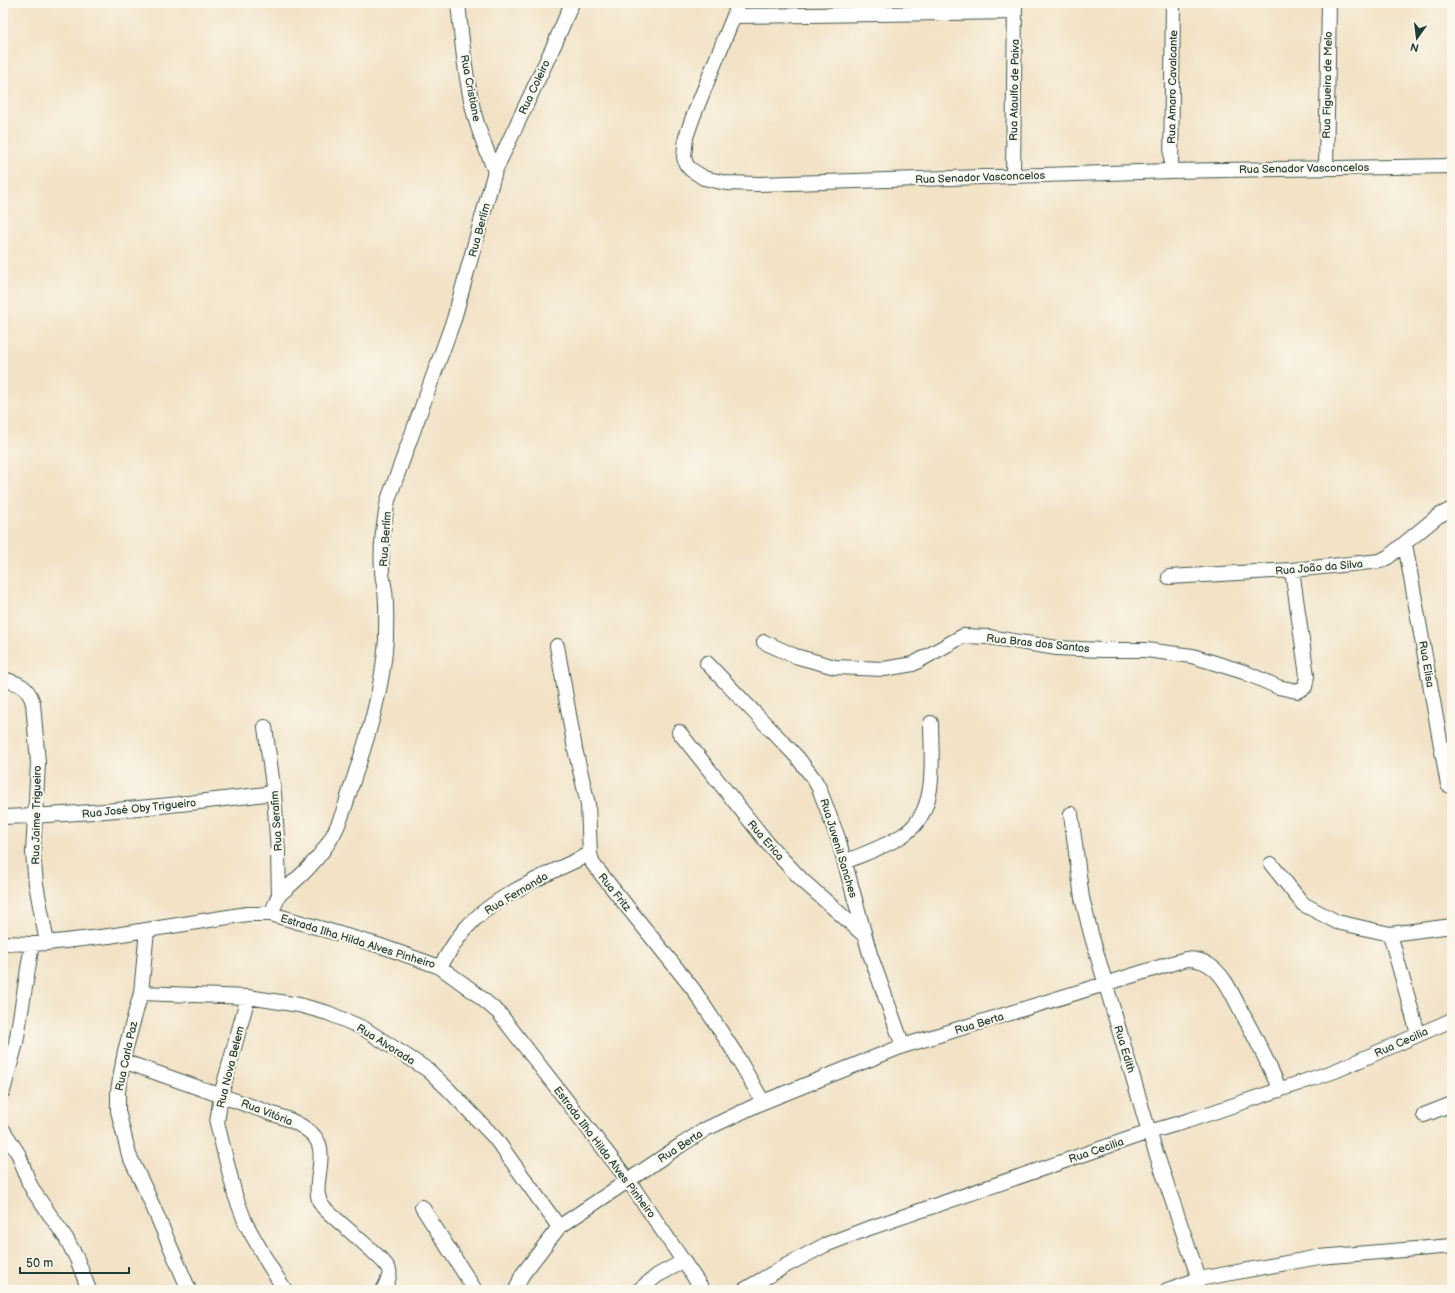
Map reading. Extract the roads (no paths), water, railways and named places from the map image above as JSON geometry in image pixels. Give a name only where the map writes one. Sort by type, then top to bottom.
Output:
[{"type":"street","name":"Rua Cristiane","points":[[458,3],[467,78],[474,113],[484,145],[495,171]]},
{"type":"street","name":"Rua Coleiro","points":[[495,171],[552,50],[572,3]]},
{"type":"street","name":"Rua Amaro Cavalcante","points":[[1171,171],[1173,3]]},
{"type":"street","name":"Rua Figueira de Melo","points":[[1326,168],[1329,3]]},
{"type":"street","points":[[737,9],[1015,8]]},
{"type":"street","name":"Rua Ataulfo de Paiva","points":[[1013,176],[1015,8]]},
{"type":"street","name":"Rua Senador Vasconcelos","points":[[737,9],[693,116],[684,149],[686,164],[690,169],[704,178],[726,183],[760,184],[1171,171],[1452,166]]},
{"type":"street","name":"Rua Berlím","points":[[279,896],[315,861],[333,835],[361,757],[380,683],[384,658],[386,615],[382,570],[382,550],[388,500],[454,319],[495,171]]},
{"type":"street","name":"Rua João da Silva","points":[[1169,577],[1292,570],[1380,561],[1405,544],[1438,516],[1452,508]]},
{"type":"street","name":"Rua Elisa","points":[[1405,544],[1448,785]]},
{"type":"street","name":"Rua Bras dos Santos","points":[[764,642],[796,656],[835,666],[884,669],[913,664],[963,636],[989,638],[1057,648],[1146,650],[1192,656],[1244,672],[1278,687],[1297,691],[1305,687],[1308,676],[1292,570]]},
{"type":"street","name":"Rua Fritz","points":[[557,646],[575,749],[588,804],[590,854],[593,864],[693,989],[735,1053],[763,1102]]},
{"type":"street","name":"Rua Juvenil Sanches","points":[[707,663],[797,757],[814,779],[823,795],[845,862],[870,954],[903,1046]]},
{"type":"street","name":"Rua Jaime Trigueiro","points":[[3,679],[16,683],[26,689],[31,696],[35,719],[38,763],[33,853],[36,884],[47,943]]},
{"type":"street","points":[[845,862],[895,840],[912,828],[919,820],[929,797],[931,787],[931,723]]},
{"type":"street","name":"Rua Serafim","points":[[265,727],[274,793],[279,896],[270,914]]},
{"type":"street","name":"Rua Erica","points":[[679,732],[770,846],[802,880],[865,936]]},
{"type":"street","name":"Rua José Oby Trigueiro","points":[[3,817],[75,814],[197,803],[274,793]]},
{"type":"street","name":"Rua Edith","points":[[1071,814],[1086,915],[1105,985],[1196,1285]]},
{"type":"street","name":"Rua Fernanda","points":[[440,967],[465,928],[485,910],[539,878],[590,854]]},
{"type":"street","points":[[1270,864],[1303,904],[1337,922],[1390,934],[1452,926]]},
{"type":"street","name":"Estrada Ilha Hilda Alves Pinheiro","points":[[3,943],[47,943],[109,936],[247,914],[270,914],[381,946],[440,967],[473,991],[499,1013],[628,1180],[703,1290]]},
{"type":"street","name":"Rua Carla Paz","points":[[147,930],[141,993],[123,1061],[118,1091],[118,1111],[126,1148],[189,1290]]},
{"type":"street","points":[[1390,934],[1418,1034]]},
{"type":"street","points":[[3,1091],[16,1043],[32,944]]},
{"type":"street","name":"Rua Berta","points":[[516,1290],[522,1275],[559,1227],[706,1129],[763,1102],[903,1046],[1186,959],[1200,960],[1209,964],[1221,977],[1232,993],[1260,1045],[1280,1090]]},
{"type":"street","name":"Rua Alvorada","points":[[141,993],[248,997],[299,1005],[328,1013],[363,1028],[428,1070],[453,1094],[495,1138],[559,1227]]},
{"type":"street","name":"Rua Nova Belem","points":[[248,997],[221,1095],[217,1123],[235,1195],[246,1224],[285,1290]]},
{"type":"street","name":"Rua Cecilia","points":[[744,1290],[787,1264],[826,1245],[864,1230],[1149,1132],[1335,1071],[1452,1020]]},
{"type":"street","name":"Rua Vitória","points":[[123,1061],[290,1120],[303,1126],[316,1137],[320,1146],[321,1155],[317,1190],[319,1200],[322,1206],[334,1218],[373,1252],[388,1268],[390,1272],[383,1290]]},
{"type":"street","points":[[1424,1115],[1452,1104]]},
{"type":"street","points":[[3,1130],[19,1154],[29,1183],[34,1192],[66,1238],[77,1259],[89,1290]]},
{"type":"street","points":[[422,1207],[475,1290]]},
{"type":"street","points":[[1167,1290],[1196,1285],[1319,1257],[1452,1246]]},
{"type":"street","points":[[639,1290],[658,1275],[684,1261]]}]
